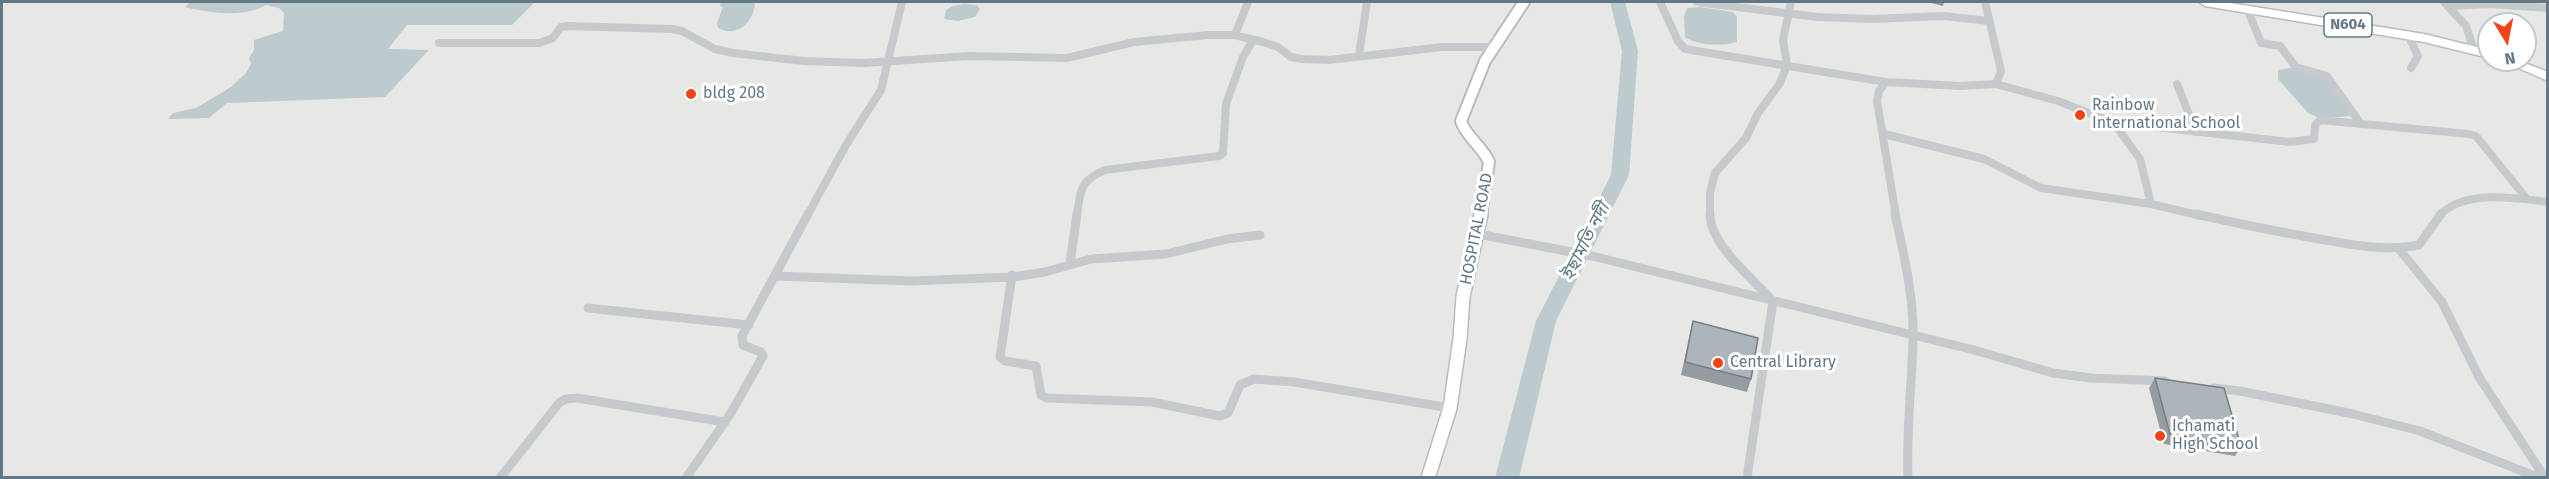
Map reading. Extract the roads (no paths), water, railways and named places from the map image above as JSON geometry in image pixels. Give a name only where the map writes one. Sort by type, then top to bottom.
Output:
[{"type":"highway","name":"N604","points":[[2205,2],[2477,48]]},
{"type":"highway","name":"N604","points":[[2231,2],[2424,33],[2477,48]]},
{"type":"main road","name":"HOSPITAL ROAD","points":[[1428,477],[1450,408],[1462,308],[1490,162],[1486,154],[1464,130],[1461,121],[1492,47],[1524,2]]},
{"type":"street","points":[[686,477],[725,422],[762,356],[761,352],[743,345],[742,336],[846,145],[881,90],[902,2]]},
{"type":"street","points":[[1235,35],[1248,2]]},
{"type":"street","points":[[1359,55],[1367,2]]},
{"type":"street","points":[[1660,2],[1678,41],[1685,50],[1886,82],[1985,87],[1996,84],[2058,101],[2111,122],[2290,142],[2314,139],[2315,125],[2320,120],[2461,132],[2476,136],[2527,199]]},
{"type":"street","points":[[1697,2],[1789,14],[1872,19],[1944,16],[1989,21]]},
{"type":"street","points":[[1773,301],[1721,245],[1710,225],[1710,193],[1715,173],[1746,138],[1758,113],[1780,83],[1787,66],[1782,51],[1782,32],[1791,2]]},
{"type":"street","points":[[1985,2],[2001,71],[1996,84]]},
{"type":"street","points":[[2446,4],[2466,26],[2474,47]]},
{"type":"street","points":[[2446,4],[2547,8]]},
{"type":"street","points":[[2247,8],[2260,42],[2280,46],[2296,67],[2325,75],[2361,124]]},
{"type":"street","points":[[440,43],[539,43],[553,38],[561,27],[567,26],[672,29],[682,31],[714,49],[733,53],[804,61],[888,63],[969,56],[1067,58],[1134,42],[1162,38],[1235,35],[1278,47],[1291,57],[1302,59],[1329,60],[1442,47],[1492,47]]},
{"type":"street","points":[[2408,35],[2419,55],[2418,62],[2411,68]]},
{"type":"street","points":[[1070,263],[1080,191],[1090,176],[1105,170],[1219,156],[1223,153],[1226,104],[1242,57],[1253,40]]},
{"type":"street","points":[[1886,82],[1877,101],[1884,134],[1890,189],[1906,269],[1913,336],[1908,477]]},
{"type":"street","points":[[2177,84],[2196,132]]},
{"type":"street","points":[[2111,122],[2140,159],[2151,204]]},
{"type":"street","points":[[1884,134],[1984,159],[2042,188],[2151,204],[2307,237],[2399,249],[2419,245],[2449,206],[2466,201],[2527,199],[2547,202]]},
{"type":"street","points":[[1478,234],[1592,256],[1974,350],[2053,373],[2091,378],[2142,379],[2175,383]]},
{"type":"street","points":[[776,276],[952,279],[1012,275],[1046,272],[1070,263],[1102,257],[1173,252],[1232,236],[1260,235]]},
{"type":"street","points":[[2399,249],[2442,302],[2479,377],[2545,477]]},
{"type":"street","points":[[1012,275],[1000,357],[1005,361],[1036,366],[1041,395],[1047,398],[1152,402],[1220,416],[1228,413],[1240,385],[1254,379],[1294,382],[1450,408]]},
{"type":"street","points":[[1747,477],[1773,301]]},
{"type":"street","points":[[588,308],[749,325]]},
{"type":"street","points":[[2208,387],[2240,391],[2410,428],[2447,440],[2509,467],[2540,477]]},
{"type":"street","points":[[500,477],[559,404],[566,399],[578,398],[725,422]]},
{"type":"waterway","name":"ইছামতি নদী","points":[[1507,478],[1546,321],[1620,175],[1630,51],[1617,2]]},
{"type":"place","name":"bldg 208","points":[[691,94]]},
{"type":"place","name":"Rainbow International School","points":[[2080,115]]},
{"type":"place","name":"Central Library","points":[[1718,363]]},
{"type":"place","name":"Ichamati High School","points":[[2160,436]]}]
